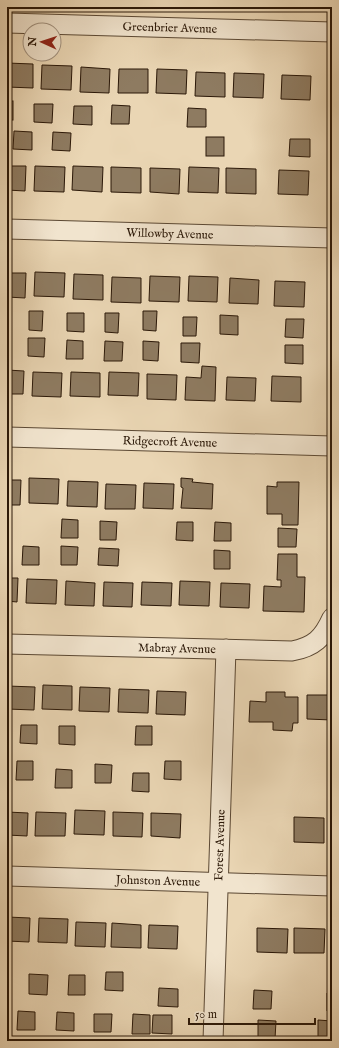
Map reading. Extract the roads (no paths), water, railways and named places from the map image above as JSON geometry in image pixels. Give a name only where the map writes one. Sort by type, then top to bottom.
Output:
[{"type":"street","name":"Greenbrier Avenue","points":[[7,23],[332,32]]},
{"type":"street","name":"Willowby Avenue","points":[[7,229],[332,238]]},
{"type":"street","name":"Ridgecroft Avenue","points":[[7,437],[332,446]]},
{"type":"street","name":"Mabray Avenue","points":[[7,644],[285,651],[302,649],[317,642],[332,618]]},
{"type":"street","name":"Forest Avenue","points":[[213,1041],[226,650]]},
{"type":"street","name":"Johnston Avenue","points":[[7,876],[332,886]]}]
